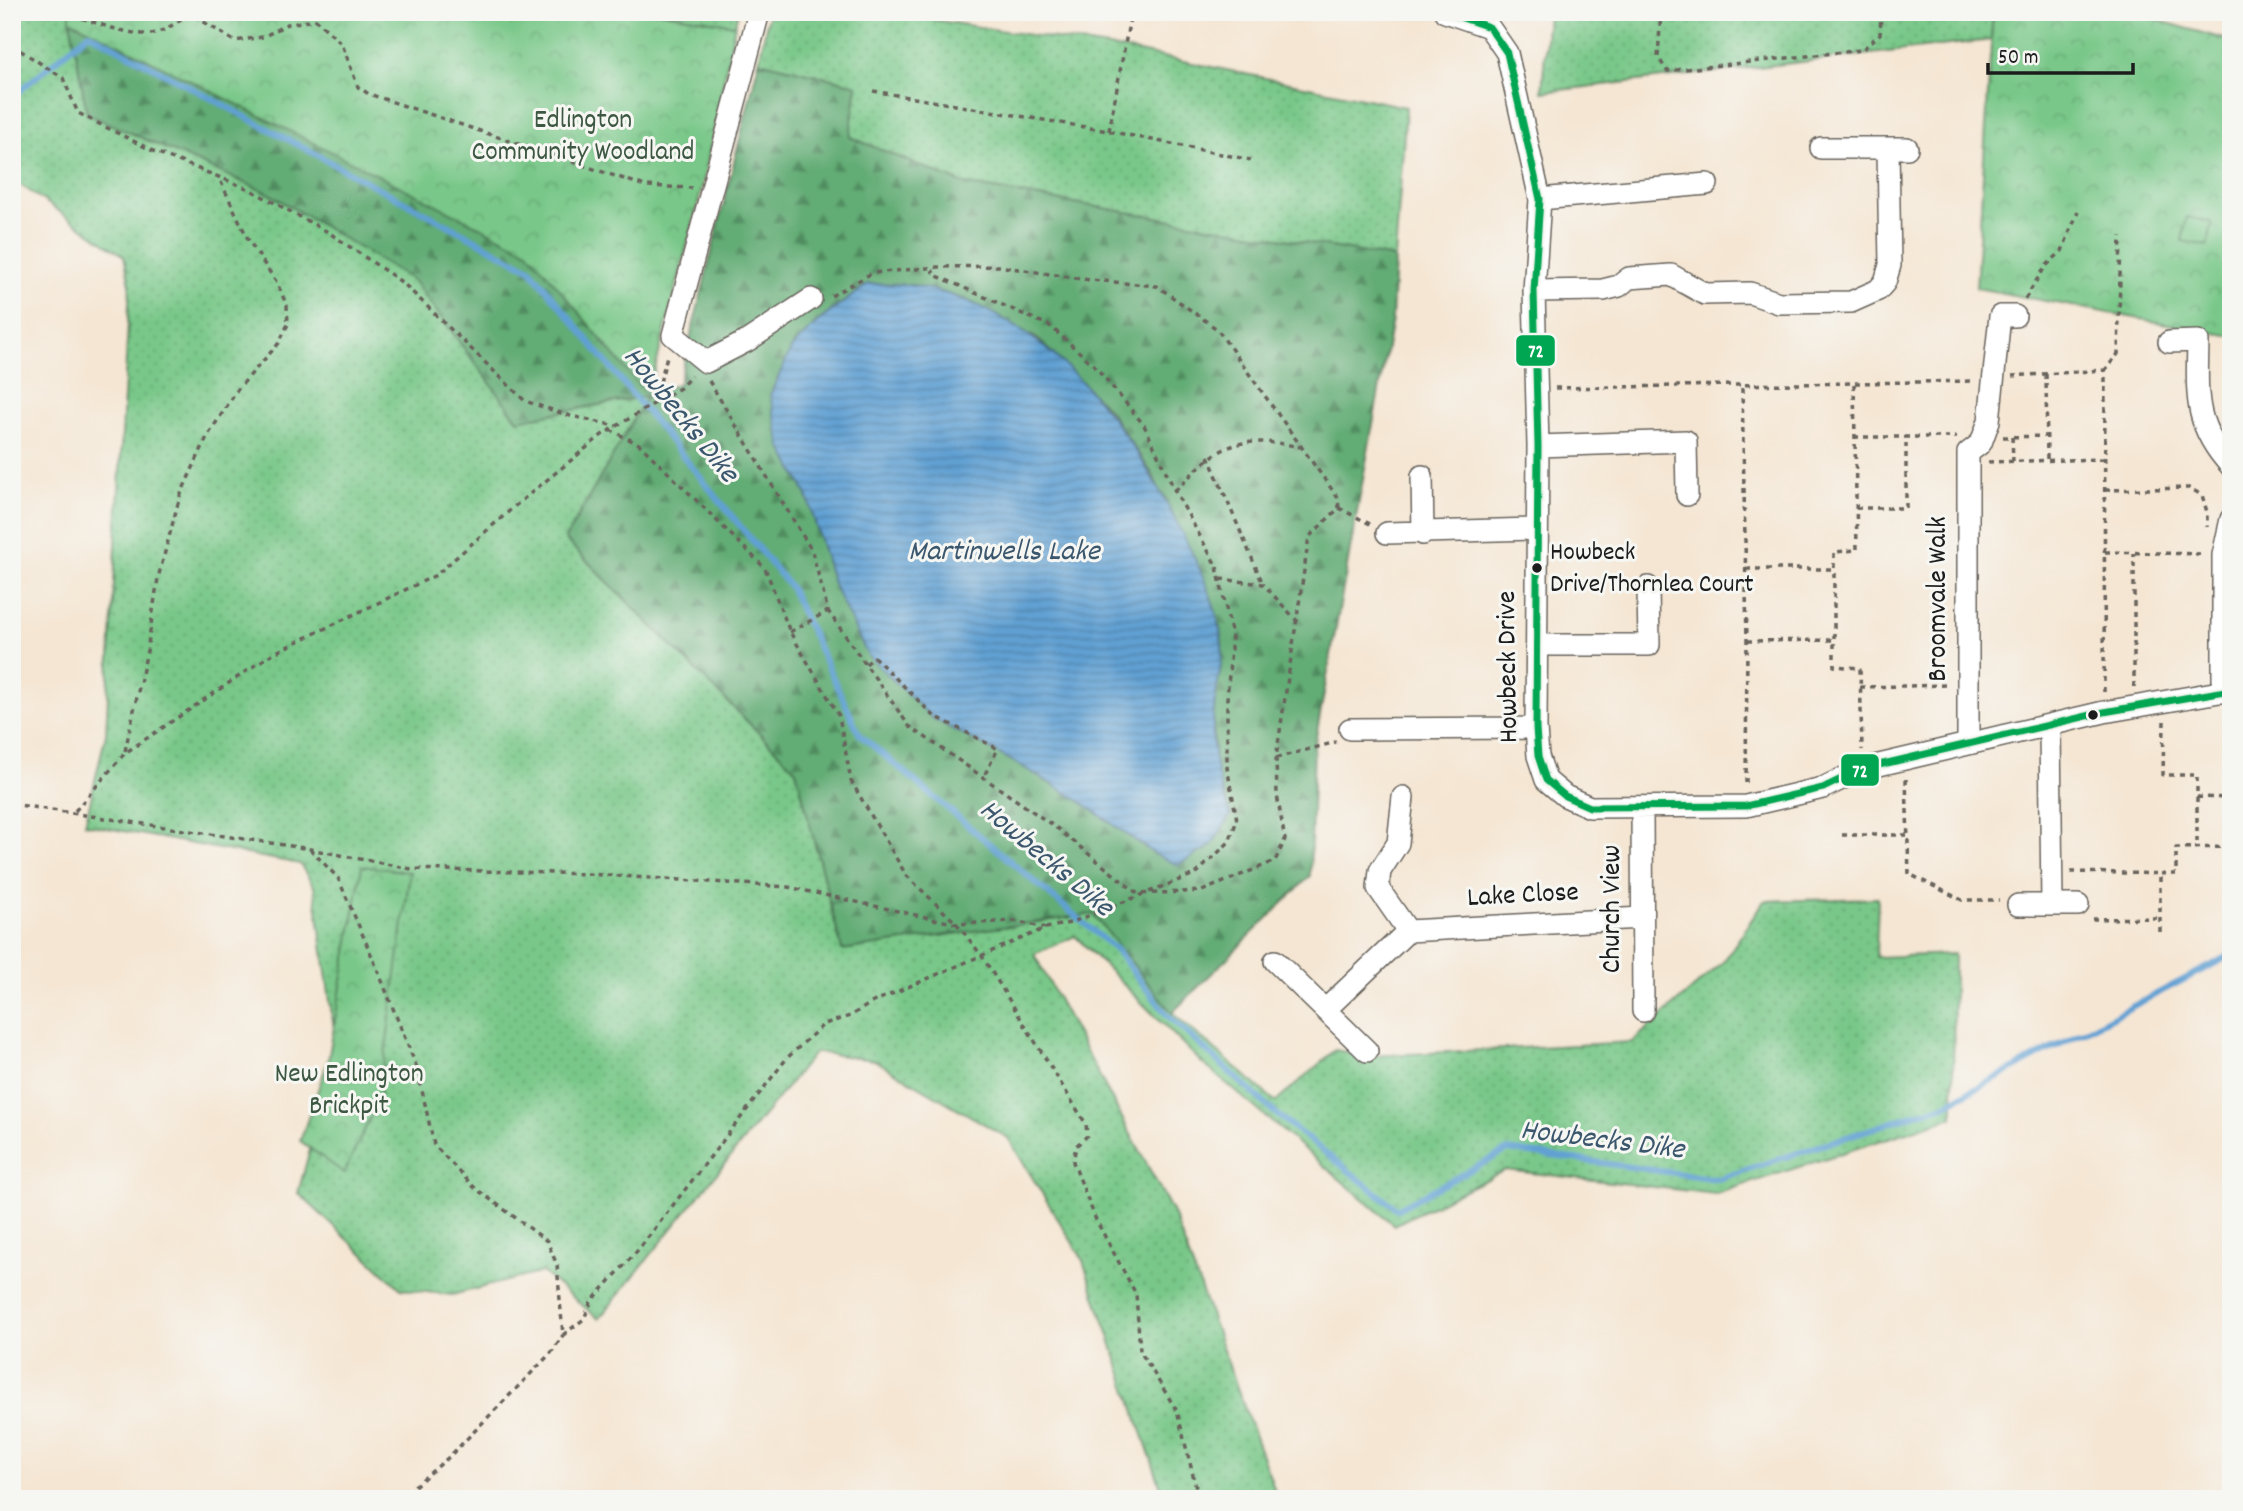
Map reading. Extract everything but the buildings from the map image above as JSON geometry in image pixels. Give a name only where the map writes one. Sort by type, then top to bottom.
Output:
[{"type":"street","points":[[759,12],[673,335],[701,366],[747,341],[811,299]]},
{"type":"street","name":"Howbeck Drive","points":[[1445,12],[1489,27],[1507,53],[1540,199],[1534,291],[1538,446],[1536,728],[1538,756],[1546,780],[1565,796],[1590,807],[1745,806],[1824,788],[1862,769],[2050,727],[2104,712],[2227,691]]},
{"type":"street","points":[[1534,291],[1603,290],[1619,286],[1629,278],[1671,275],[1705,294],[1750,293],[1779,303],[1861,300],[1885,282],[1890,265],[1897,148],[1821,148]]},
{"type":"street","points":[[1540,199],[1707,184]]},
{"type":"street","points":[[1967,458],[1981,443],[1989,421],[2000,316],[2015,316]]},
{"type":"street","points":[[2169,342],[2198,341],[2197,399],[2202,426],[2231,466]]},
{"type":"street","points":[[1538,446],[1686,441],[1687,495]]},
{"type":"street","name":"Broomvale Walk","points":[[1967,458],[1968,744]]},
{"type":"street","points":[[1422,476],[1423,534]]},
{"type":"street","points":[[2227,691],[2212,551],[2231,519]]},
{"type":"street","points":[[1387,533],[1423,534],[1537,528]]},
{"type":"street","points":[[1537,645],[1649,645],[1648,587]]},
{"type":"street","points":[[2050,727],[2052,905]]},
{"type":"street","points":[[1350,729],[1536,728]]},
{"type":"street","points":[[1325,1010],[1408,931],[1378,888],[1380,871],[1398,843],[1403,797]]},
{"type":"street","name":"Church View","points":[[1642,807],[1643,1011]]},
{"type":"street","points":[[2018,905],[2078,905]]},
{"type":"street","name":"Lake Close","points":[[1408,931],[1641,918]]},
{"type":"street","points":[[1275,961],[1367,1051]]},
{"type":"path","points":[[63,12],[105,28],[157,33],[180,18],[193,15],[234,41],[263,37],[287,23],[316,20],[342,44],[358,87],[369,94],[645,186],[712,191]]},
{"type":"path","points":[[1108,131],[1131,12]]},
{"type":"path","points":[[1661,12],[1658,57],[1667,71],[1862,50],[1880,34],[1881,12]]},
{"type":"path","points":[[12,45],[63,78],[78,113],[153,151],[249,189],[328,232],[403,283],[525,401],[567,415],[616,426]]},
{"type":"path","points":[[873,91],[1108,131],[1251,160]]},
{"type":"path","points":[[125,753],[147,651],[158,578],[180,496],[208,435],[238,389],[279,343],[288,324],[287,306],[277,283],[248,241],[219,177]]},
{"type":"path","points":[[2015,316],[2045,267],[2062,251],[2078,212]]},
{"type":"path","points":[[2104,712],[2105,370],[2118,354],[2121,236]]},
{"type":"path","points":[[811,299],[833,296],[872,273],[932,270],[938,267],[999,266],[1081,279],[1157,286],[1217,329],[1338,498],[1339,508]]},
{"type":"path","points":[[399,1499],[449,1457],[551,1353],[563,1335],[584,1320],[591,1302],[639,1249],[787,1058],[824,1024],[850,1016],[873,1002],[1046,928],[1070,923],[1197,873],[1229,842],[1237,820],[1227,767],[1227,699],[1232,636],[1217,568],[1175,491],[1144,425],[1096,366],[1051,326],[935,275],[932,270]]},
{"type":"path","points":[[655,401],[673,335]]},
{"type":"path","points":[[75,811],[125,753],[272,654],[436,575],[514,506],[610,430],[680,388],[701,366],[812,551],[828,611],[909,726],[1058,829],[1138,894],[1202,891],[1275,861],[1285,840],[1277,795],[1276,758],[1309,537],[1339,508]]},
{"type":"path","points":[[1535,388],[1742,387],[1993,380],[2105,370]]},
{"type":"path","points":[[2046,374],[2047,460]]},
{"type":"path","points":[[1854,384],[1857,550],[1834,552],[1834,666],[1860,668],[1862,769]]},
{"type":"path","points":[[1742,387],[1748,641],[1745,806]]},
{"type":"path","points":[[610,430],[639,444],[765,568],[790,632],[839,716],[851,781],[906,875],[957,924],[982,956],[1086,1124],[1087,1136],[1076,1146],[1073,1161],[1096,1220],[1136,1294],[1140,1351],[1177,1411],[1199,1499]]},
{"type":"path","points":[[1854,437],[2046,436]]},
{"type":"path","points":[[1856,508],[1906,508],[1906,437]]},
{"type":"path","points":[[2012,437],[2013,461]]},
{"type":"path","points":[[1175,491],[1208,456],[1247,441],[1300,447]]},
{"type":"path","points":[[1208,456],[1263,584],[1298,622]]},
{"type":"path","points":[[1967,458],[2013,461],[2105,459]]},
{"type":"path","points":[[2105,490],[2189,488],[2202,495],[2207,512],[2207,533]]},
{"type":"path","points":[[1339,508],[1387,533]]},
{"type":"path","points":[[2105,552],[2212,551]]},
{"type":"path","points":[[2134,553],[2134,707]]},
{"type":"path","points":[[1746,569],[1834,569]]},
{"type":"path","points":[[1220,579],[1263,584]]},
{"type":"path","points":[[790,632],[828,611]]},
{"type":"path","points":[[1748,641],[1834,640]]},
{"type":"path","points":[[866,664],[874,657],[933,715],[998,749],[984,776]]},
{"type":"path","points":[[1860,687],[1968,685]]},
{"type":"path","points":[[2164,702],[2163,775],[2197,775],[2197,848]]},
{"type":"path","points":[[1276,758],[1334,744],[1350,729]]},
{"type":"path","points":[[1905,759],[1909,874],[1962,900],[2013,900],[2018,905]]},
{"type":"path","points":[[2197,797],[2231,798]]},
{"type":"path","points":[[12,804],[75,811],[310,849],[411,869],[588,874],[788,887],[957,924],[1014,921],[1046,928]]},
{"type":"path","points":[[1842,835],[1908,835]]},
{"type":"path","points":[[2052,872],[2176,874],[2176,848],[2231,847]]},
{"type":"path","points":[[310,849],[338,878],[374,961],[417,1068],[434,1144],[475,1188],[547,1241],[557,1265],[563,1335]]},
{"type":"path","points":[[2160,874],[2160,932]]},
{"type":"path","points":[[2078,905],[2081,919],[2160,918]]},
{"type":"green space","points":[[12,12],[70,12],[268,193],[413,280],[518,420],[648,396],[565,539],[796,770],[842,950],[1093,914],[1172,1013],[1276,1102],[1335,1050],[1372,1056],[1632,1042],[1724,961],[1764,901],[1878,898],[1876,957],[1954,954],[1953,1117],[1716,1194],[1505,1170],[1394,1225],[1201,1062],[1075,936],[1034,954],[1173,1213],[1278,1499],[1165,1499],[1082,1258],[1008,1138],[874,1060],[815,1052],[599,1319],[542,1272],[452,1295],[401,1289],[298,1193],[337,1051],[314,887],[300,864],[85,824],[106,733],[130,284],[124,256],[12,179]]},
{"type":"green space","name":"Edlington Community Woodland","points":[[70,12],[658,12],[735,25],[702,188],[648,396],[528,251],[70,20]]},
{"type":"green space","points":[[659,12],[738,12],[735,25]]},
{"type":"green space","points":[[769,12],[883,12],[1134,51],[1406,107],[1395,258],[964,184],[849,137],[856,85],[759,61]]},
{"type":"green space","points":[[1548,12],[1993,12],[1991,40],[1542,92]]},
{"type":"green space","points":[[1993,12],[2129,12],[2231,41],[2231,336],[1976,288]]},
{"type":"green space","points":[[70,20],[529,251],[648,396],[679,383],[759,61],[857,85],[850,137],[964,184],[1395,258],[1392,320],[1314,748],[1310,876],[1172,1013],[1093,914],[842,950],[796,770],[565,539],[647,396],[518,420],[413,280],[268,193],[87,114]],"holes":[[[868,284],[913,285],[965,299],[1038,339],[1109,410],[1153,475],[1222,643],[1213,716],[1215,772],[1231,815],[1156,855],[1080,801],[1020,765],[820,536],[807,495],[792,347],[821,319]]]},
{"type":"green space","points":[[2187,217],[2212,222],[2208,246],[2182,241]]},
{"type":"green space","name":"New Edlington Brickpit","points":[[362,866],[410,872],[379,1099],[344,1173],[300,1141],[328,1061]]},
{"type":"water","name":"Martinwells Lake","points":[[868,284],[910,285],[960,298],[1001,317],[1038,342],[1071,371],[1102,404],[1129,440],[1175,519],[1204,579],[1220,627],[1222,657],[1213,717],[1213,746],[1217,773],[1231,815],[1211,846],[1178,865],[1156,855],[1080,801],[1020,765],[932,718],[868,656],[833,584],[807,495],[781,446],[770,395],[792,347],[821,319]]},
{"type":"waterway","name":"Howbecks Dike","points":[[12,97],[89,33],[530,269],[790,587],[860,735],[1116,950],[1168,1016],[1275,1113],[1397,1209],[1508,1150],[1718,1179],[1944,1105],[2231,955]]},
{"type":"transit line","name":"72","points":[[1445,12],[1489,27],[1507,53],[1540,199],[1534,291],[1538,446],[1536,728],[1538,756],[1546,780],[1565,796],[1590,807],[1746,806],[1823,788],[1862,769],[2104,712],[2231,690]]},
{"type":"place","name":"Howbeck Drive/Thornlea Court","points":[[1537,568]]}]
